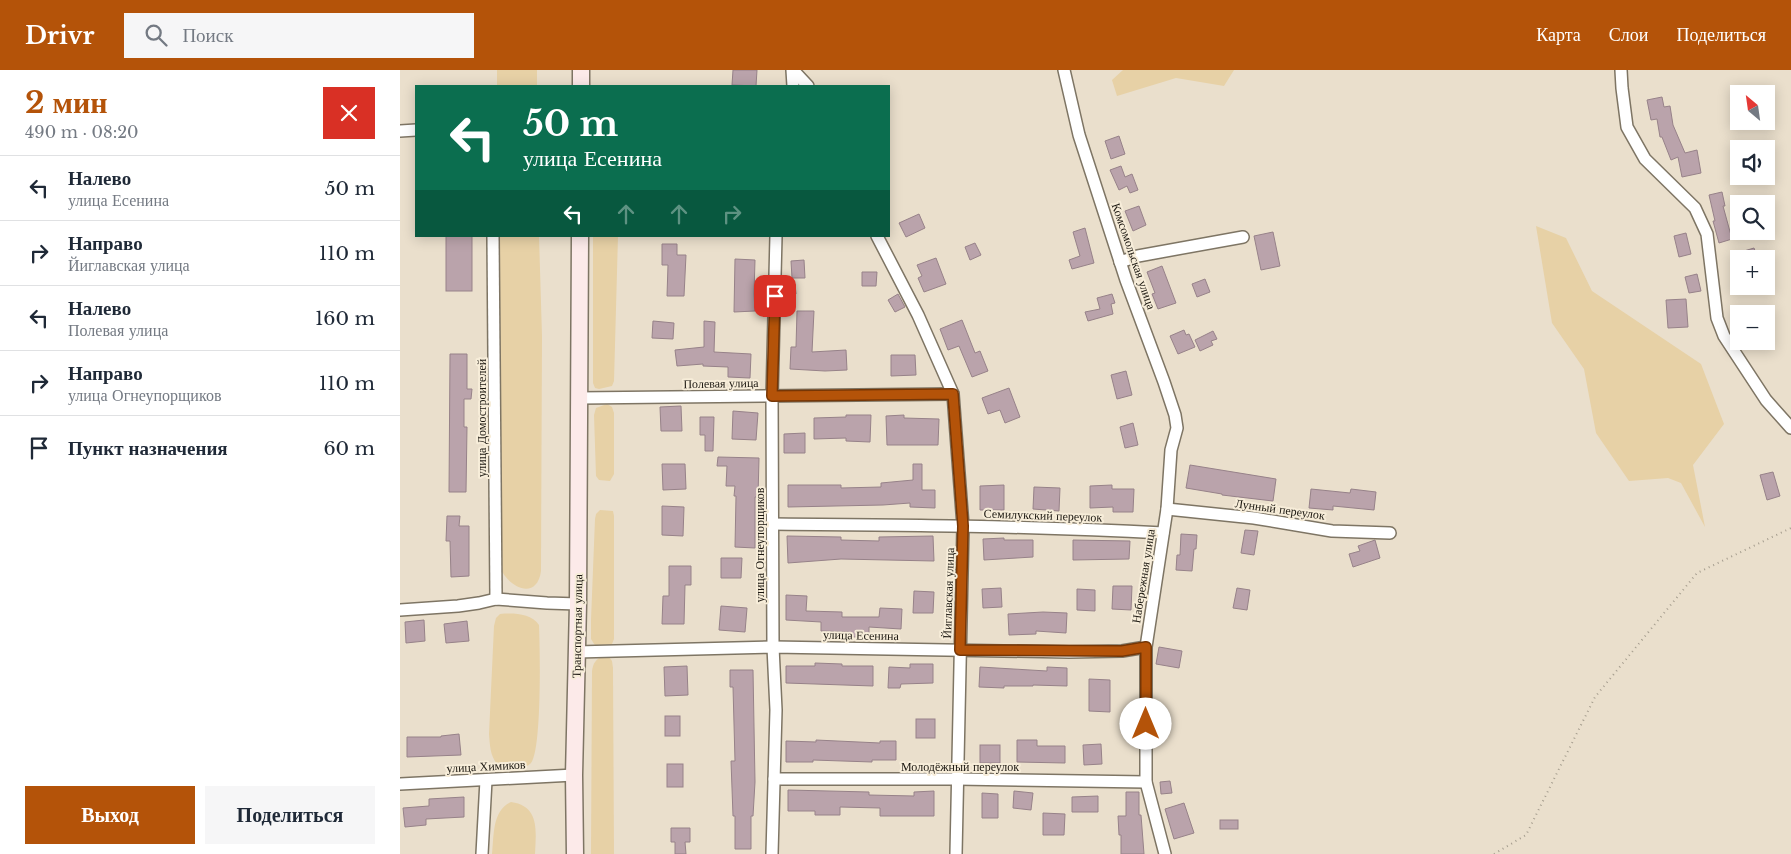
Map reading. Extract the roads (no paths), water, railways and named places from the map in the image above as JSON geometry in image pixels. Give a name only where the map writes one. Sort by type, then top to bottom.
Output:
[{"type":"main road","points":[[581,70],[581,85]]},
{"type":"main road","name":"Транспортная улица","points":[[575,854],[574,775],[578,604],[580,237]]},
{"type":"street","points":[[792,70],[793,85]]},
{"type":"street","points":[[792,70],[807,85]]},
{"type":"street","name":"Комсомольская улица","points":[[1064,70],[1079,135],[1120,262],[1175,415],[1177,428],[1171,450]]},
{"type":"street","points":[[1622,70],[1622,88],[1627,127],[1645,159],[1694,208],[1707,234],[1717,318],[1724,336],[1766,400],[1791,428]]},
{"type":"street","points":[[400,131],[415,130]]},
{"type":"street","name":"улица Домостроителей","points":[[493,237],[496,598]]},
{"type":"street","name":"улица Огнеупорщиков","points":[[772,854],[776,710],[773,647],[772,524],[772,396],[776,237]]},
{"type":"street","name":"Йиглавская улица","points":[[878,237],[918,315],[953,394],[963,526],[956,854]]},
{"type":"street","points":[[1120,262],[1138,256],[1243,237]]},
{"type":"street","name":"Полевая улица","points":[[579,398],[953,394]]},
{"type":"street","name":"Набережная улица","points":[[1165,854],[1146,782],[1146,647],[1167,509],[1171,450]]},
{"type":"street","name":"Лунный переулок","points":[[1167,509],[1254,518],[1332,531],[1390,533]]},
{"type":"street","name":"Семилукский переулок","points":[[772,524],[1087,529],[1163,534]]},
{"type":"street","points":[[400,610],[458,606],[496,598],[547,604],[578,604]]},
{"type":"street","name":"улица Есенина","points":[[576,652],[773,647],[1122,651],[1146,647]]},
{"type":"street","name":"улица Химиков","points":[[400,784],[574,775]]},
{"type":"street","name":"Молодёжный переулок","points":[[774,779],[1146,782]]},
{"type":"street","points":[[482,854],[486,780]]}]
